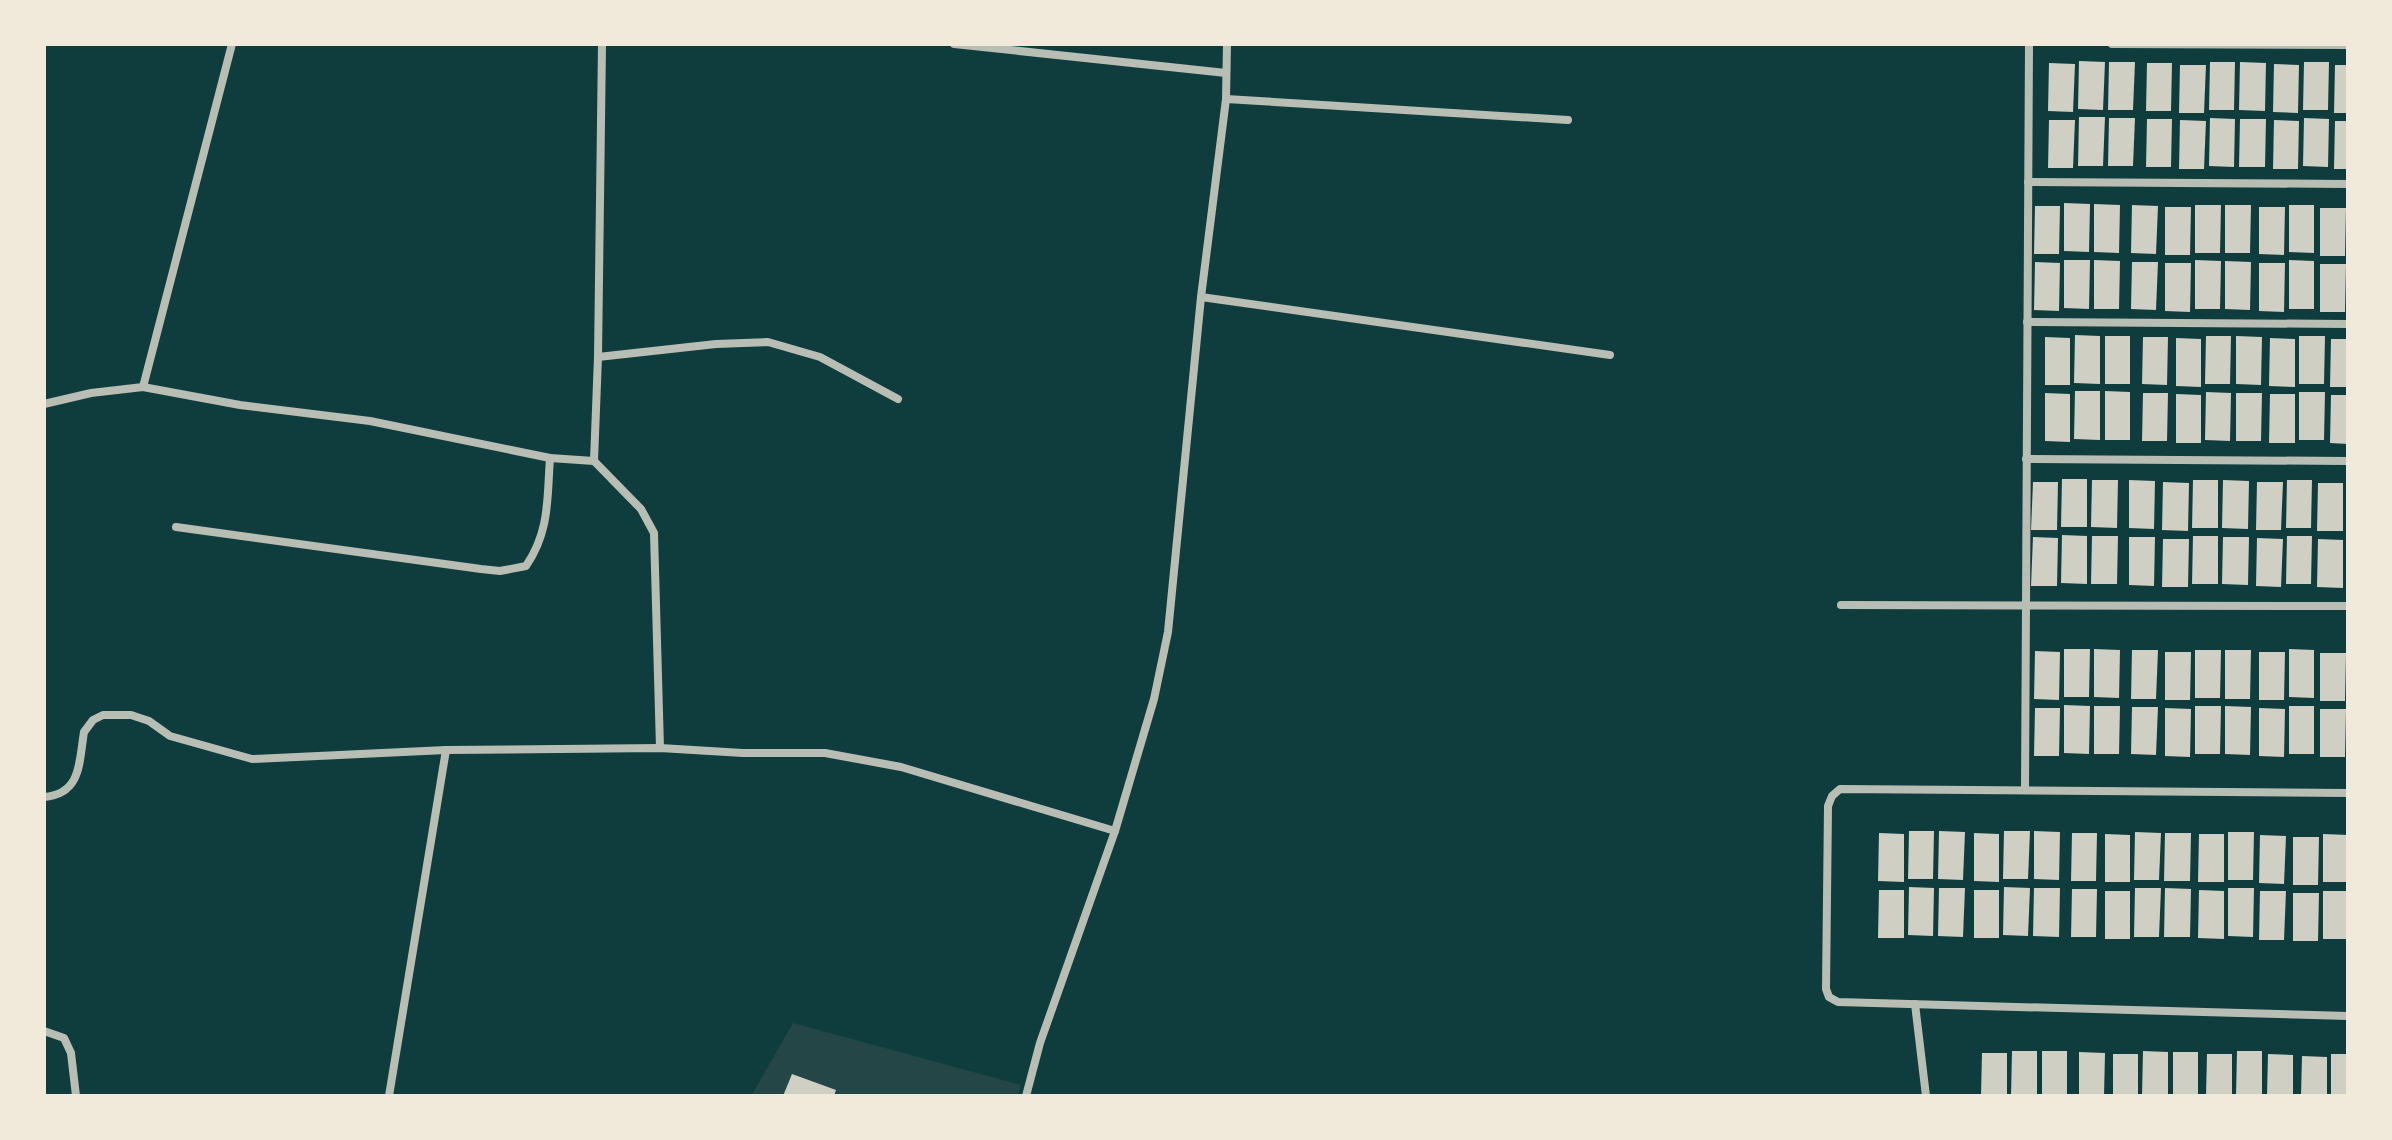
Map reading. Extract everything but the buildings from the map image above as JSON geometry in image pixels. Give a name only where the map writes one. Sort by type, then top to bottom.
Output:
[{"type":"street","points":[[143,387],[232,44]]},
{"type":"street","points":[[594,461],[602,44]]},
{"type":"street","points":[[954,44],[1226,73]]},
{"type":"street","points":[[1026,1096],[1040,1043],[1115,831],[1154,699],[1168,632],[1201,297],[1226,99],[1227,44]]},
{"type":"street","points":[[2025,790],[2029,44]]},
{"type":"street","points":[[2112,44],[2348,45]]},
{"type":"street","points":[[1226,99],[1568,120]]},
{"type":"street","points":[[2028,182],[2348,184]]},
{"type":"street","points":[[1201,297],[1610,355]]},
{"type":"street","points":[[2027,322],[2348,324]]},
{"type":"street","points":[[598,357],[716,344],[768,342],[820,357],[898,399]]},
{"type":"street","points":[[44,404],[91,393],[143,387],[240,405],[370,421],[550,458],[594,461],[641,509],[654,533],[660,748]]},
{"type":"street","points":[[176,527],[500,571],[526,566],[538,548],[546,519],[550,458]]},
{"type":"street","points":[[2026,459],[2348,461]]},
{"type":"street","points":[[1841,605],[2348,606]]},
{"type":"street","points":[[44,797],[53,796],[72,785],[78,774],[84,732],[93,720],[103,715],[131,715],[149,721],[170,736],[252,759],[446,750],[660,748],[743,753],[825,753],[901,767],[1115,831]]},
{"type":"street","points":[[389,1096],[446,750]]},
{"type":"street","points":[[2348,793],[1840,789],[1832,796],[1828,806],[1826,989],[1829,997],[1838,1002],[2348,1016]]},
{"type":"street","points":[[1915,1004],[1926,1096]]},
{"type":"street","points":[[44,1031],[64,1038],[74,1065],[76,1096]]},
{"type":"shaded area","points":[[793,1023],[1021,1085],[1018,1096],[751,1096]]}]
